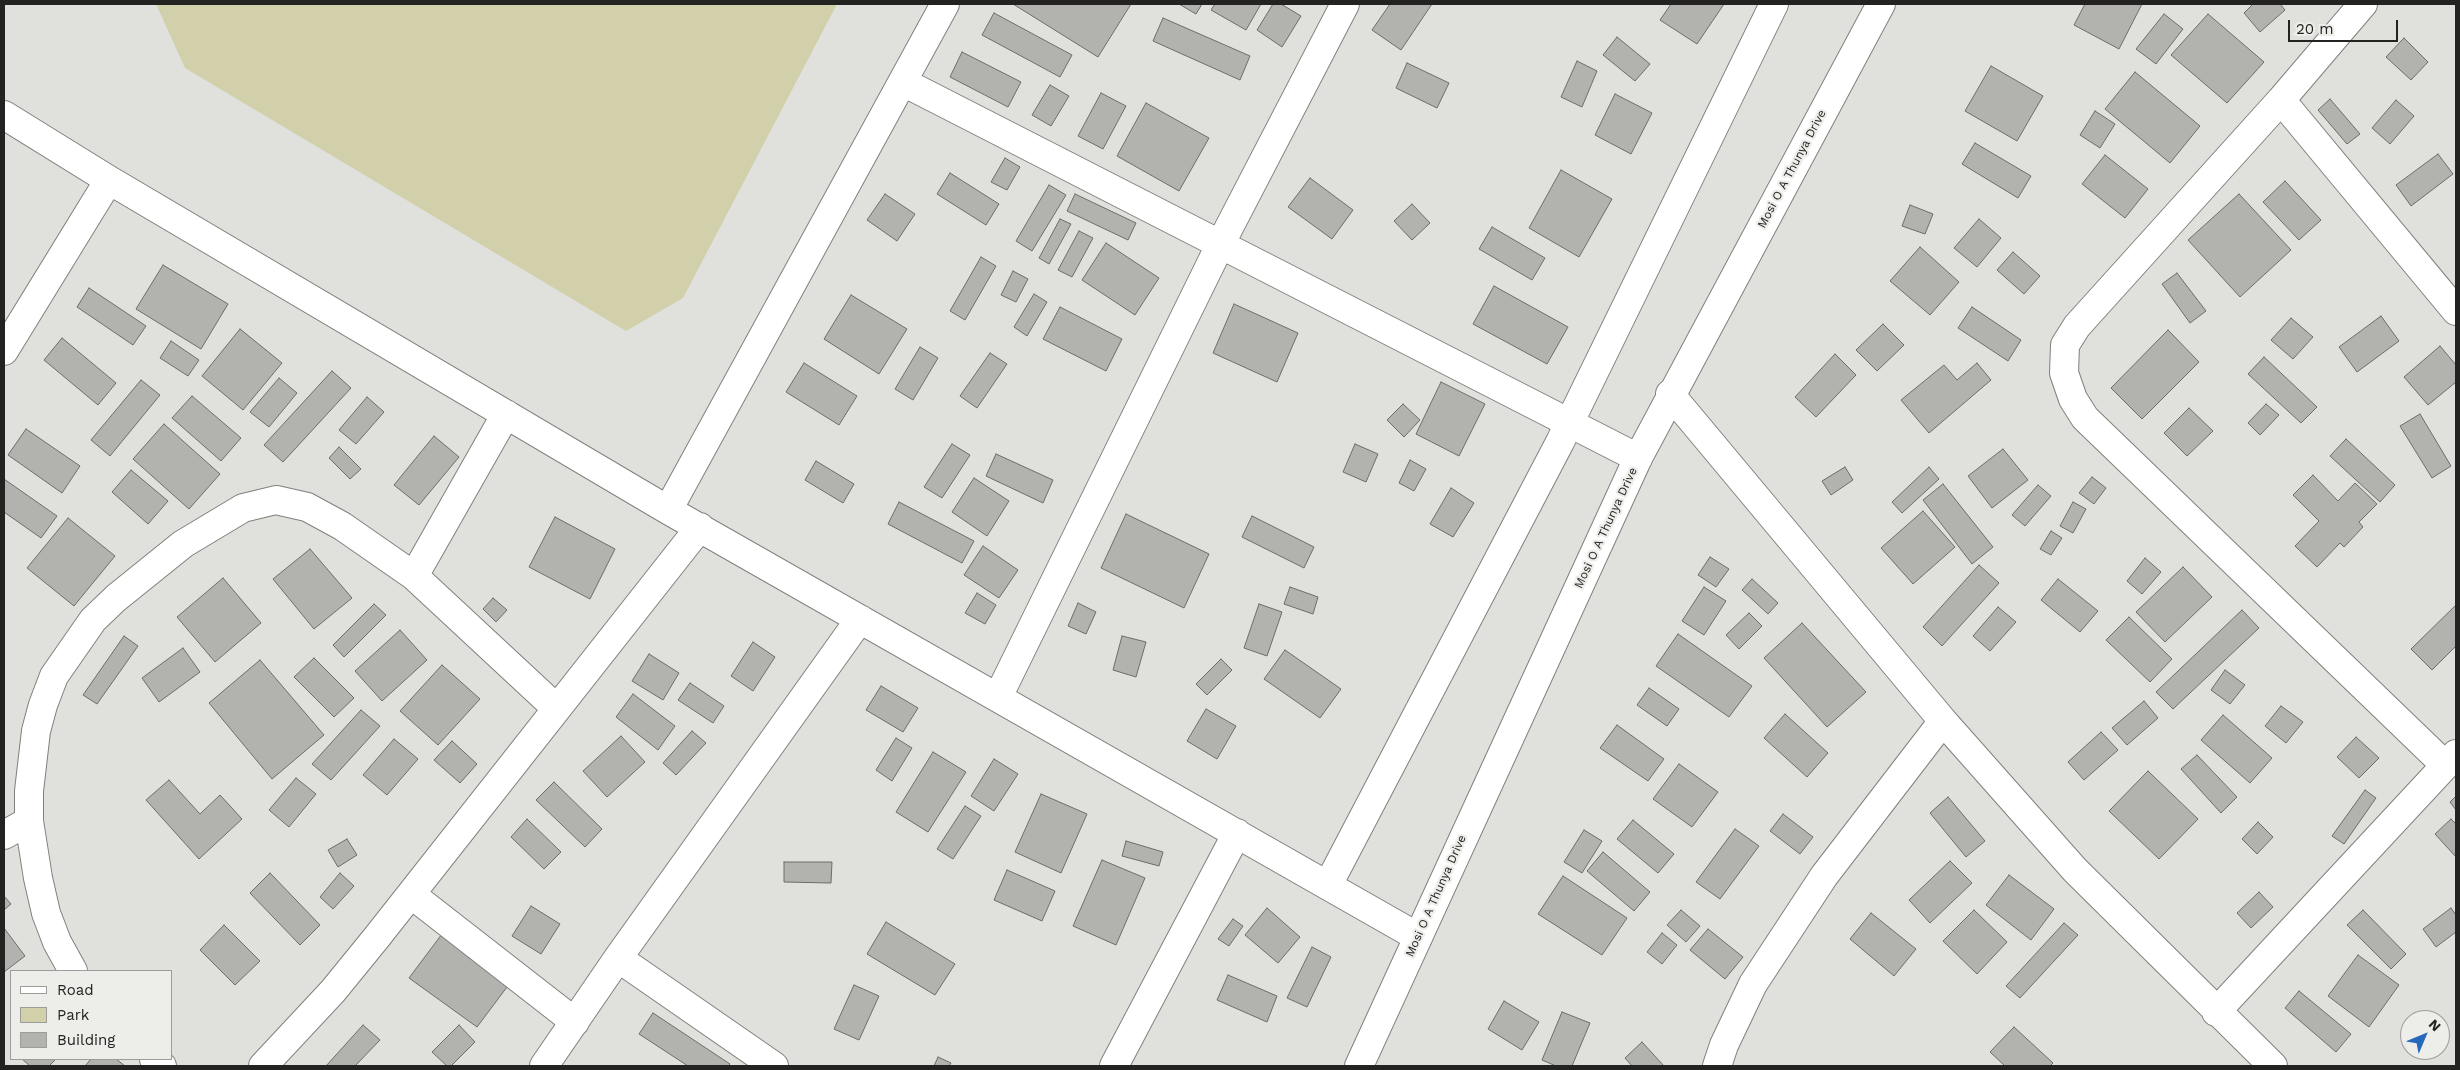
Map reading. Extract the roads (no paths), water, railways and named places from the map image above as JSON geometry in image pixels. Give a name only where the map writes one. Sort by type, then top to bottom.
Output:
[{"type":"street","points":[[668,510],[945,4]]},
{"type":"street","points":[[998,697],[1221,243],[1346,4]]},
{"type":"street","points":[[1328,885],[1569,423],[1774,4]]},
{"type":"street","name":"Mosi O A Thunya Drive","points":[[1359,1066],[1638,458],[1670,394],[1881,4]]},
{"type":"street","points":[[2216,1012],[2451,760],[2085,418],[2073,399],[2064,373],[2065,345],[2077,326],[2281,100],[2363,4]]},
{"type":"street","points":[[903,82],[1638,458]]},
{"type":"street","points":[[2281,100],[2456,311]]},
{"type":"street","points":[[4,115],[109,180],[668,510],[1418,936]]},
{"type":"street","points":[[4,351],[109,180]]},
{"type":"street","points":[[1670,394],[1943,721],[2075,870],[2216,1012],[2273,1066]]},
{"type":"street","points":[[414,576],[506,414]]},
{"type":"street","points":[[72,970],[57,942],[46,913],[38,878],[29,821],[30,784],[36,731],[54,676],[93,620],[116,598],[183,544],[243,508],[276,500],[307,506],[342,526],[414,576],[556,708]]},
{"type":"street","points":[[263,1066],[333,991],[412,894],[556,708],[700,527]]},
{"type":"street","points":[[544,1066],[618,958],[860,619]]},
{"type":"street","points":[[1717,1066],[1724,1045],[1753,984],[1818,884],[1943,721]]},
{"type":"street","points":[[4,835],[29,821]]},
{"type":"street","points":[[1114,1066],[1237,833]]},
{"type":"street","points":[[412,894],[575,1022]]},
{"type":"street","points":[[618,958],[774,1066]]}]
